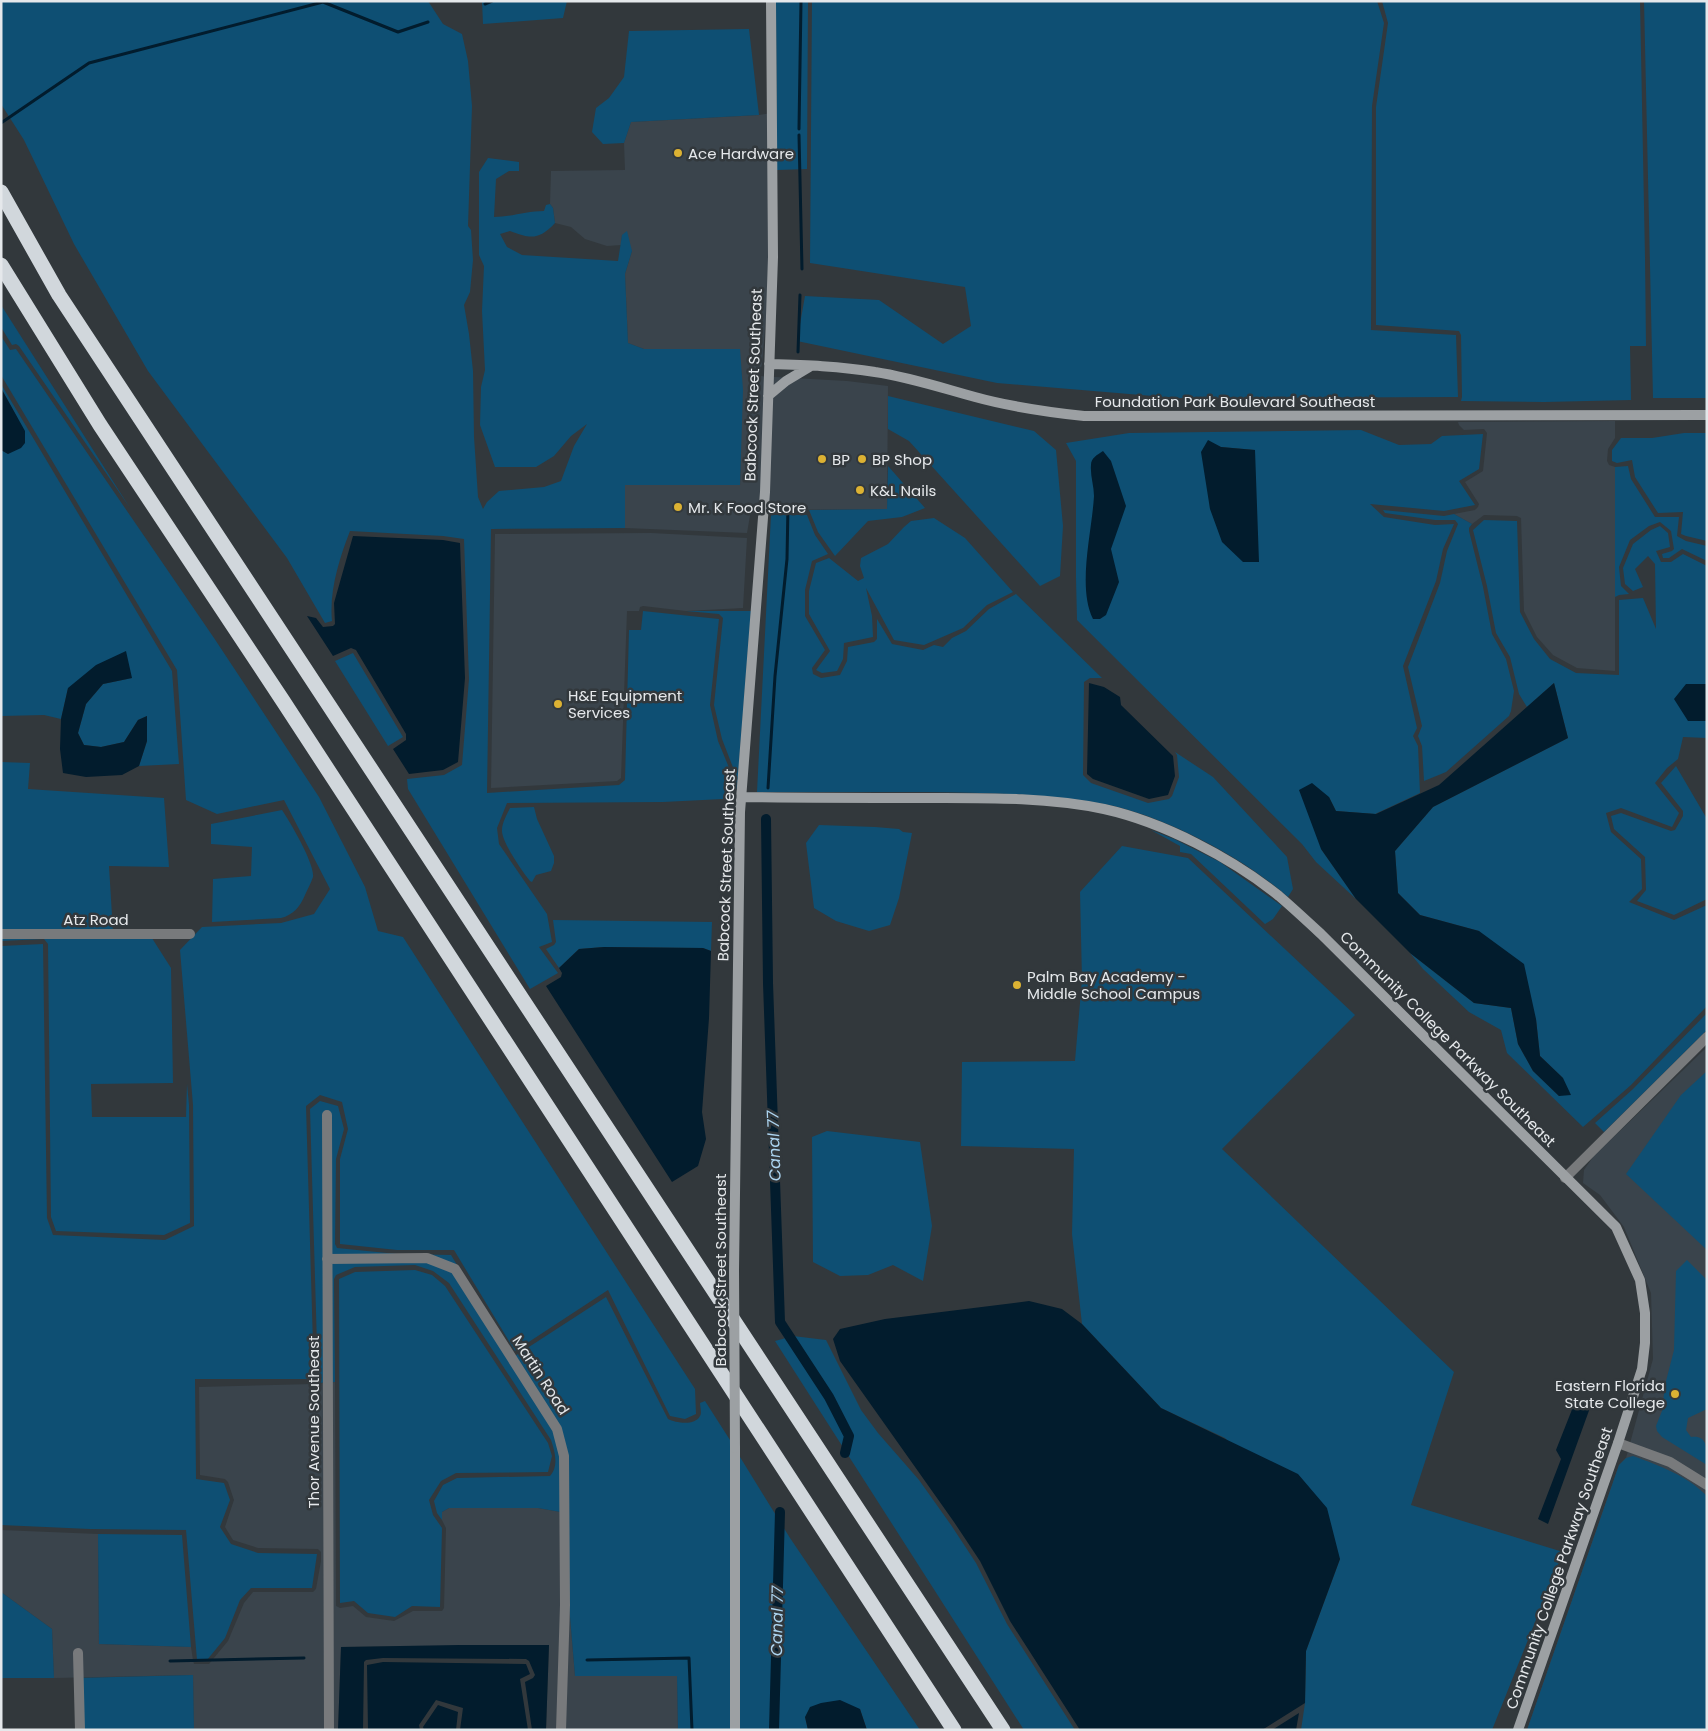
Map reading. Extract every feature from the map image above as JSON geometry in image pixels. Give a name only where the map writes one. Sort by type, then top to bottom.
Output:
[{"type":"highway","points":[[1,192],[59,295],[1003,1730]]},
{"type":"highway","points":[[1,265],[100,425],[294,718],[954,1730]]},
{"type":"street","name":"Babcock Street Southeast","points":[[735,1730],[734,1270],[741,797],[761,555],[768,396],[773,257],[771,1]]},
{"type":"street","name":"Foundation Park Boulevard Southeast","points":[[769,364],[876,372],[921,381],[1038,412],[1084,416],[1707,415]]},
{"type":"street","points":[[768,396],[786,381],[812,366]]},
{"type":"street","name":"Community College Parkway Southeast","points":[[741,797],[974,798],[1045,801],[1104,809],[1137,819],[1176,834],[1223,857],[1278,895],[1321,934],[1616,1227],[1640,1280],[1645,1313],[1645,1343],[1642,1369],[1518,1730]]},
{"type":"street","name":"Atz Road","points":[[1,934],[190,934]]},
{"type":"street","points":[[1566,1178],[1707,1037]]},
{"type":"street","name":"Thor Avenue Southeast","points":[[327,1115],[329,1730]]},
{"type":"street","name":"Martin Road","points":[[327,1259],[427,1258],[455,1269],[557,1429],[564,1456],[565,1604],[561,1730]]},
{"type":"street","points":[[1618,1443],[1670,1462],[1707,1485]]},
{"type":"street","points":[[78,1653],[80,1730]]},
{"type":"shaded area","points":[[1,1],[428,1],[443,24],[462,34],[468,61],[472,106],[468,226],[471,230],[473,260],[470,292],[464,305],[473,371],[474,437],[478,497],[483,509],[487,502],[499,491],[544,487],[561,481],[574,446],[587,424],[571,436],[554,456],[536,467],[495,467],[480,425],[481,387],[485,370],[482,311],[484,266],[479,255],[479,172],[488,158],[519,162],[519,171],[509,171],[496,179],[494,217],[544,211],[546,205],[550,204],[553,208],[555,223],[544,233],[524,236],[510,231],[500,234],[507,247],[522,255],[618,261],[622,235],[627,231],[632,251],[625,274],[628,343],[644,349],[740,349],[743,390],[740,485],[625,485],[625,528],[491,529],[487,793],[619,785],[625,780],[629,630],[641,630],[643,611],[719,619],[710,705],[718,741],[730,770],[723,799],[663,802],[507,803],[497,828],[499,844],[547,914],[552,942],[539,947],[558,973],[530,989],[408,789],[407,779],[444,775],[462,765],[469,679],[464,539],[443,536],[350,531],[333,587],[332,621],[325,623],[287,558],[148,371],[74,244],[24,140],[1,104]]},
{"type":"shaded area","points":[[482,1],[567,1],[563,18],[483,24]]},
{"type":"shaded area","points":[[776,1],[808,1],[807,169],[777,170]]},
{"type":"shaded area","points":[[812,1],[1377,1],[1384,23],[1372,106],[1371,330],[1456,335],[1458,397],[1177,398],[997,383],[797,341],[805,296],[879,300],[943,344],[971,326],[965,287],[810,263]]},
{"type":"shaded area","points":[[1382,1],[1640,1],[1646,346],[1630,346],[1631,400],[1461,401],[1461,335],[1459,331],[1376,325],[1376,107],[1388,23]]},
{"type":"shaded area","points":[[1644,1],[1707,1],[1707,398],[1653,398]]},
{"type":"shaded area","points":[[749,29],[759,115],[631,122],[624,143],[603,144],[592,132],[596,108],[609,98],[624,77],[629,31]]},
{"type":"shaded area","points":[[772,113],[767,306],[762,364],[759,376],[847,381],[888,386],[887,509],[751,510],[747,533],[625,528],[625,485],[740,485],[742,376],[740,349],[644,349],[628,343],[625,274],[632,251],[622,235],[621,245],[607,246],[585,239],[571,227],[555,223],[553,208],[550,204],[551,171],[625,170],[624,143],[631,122]]},
{"type":"shaded area","points":[[1,305],[130,508],[19,346],[16,344],[12,345],[1,327]]},
{"type":"shaded area","points":[[1,336],[10,350],[16,349],[214,638],[319,797],[365,887],[378,931],[403,937],[695,1389],[696,1414],[685,1419],[670,1416],[608,1290],[515,1351],[454,1250],[397,1250],[340,1244],[340,1159],[348,1129],[342,1102],[320,1095],[306,1106],[314,1379],[195,1379],[196,1479],[224,1483],[230,1500],[220,1527],[231,1544],[258,1553],[317,1554],[312,1588],[251,1588],[240,1600],[225,1638],[207,1660],[197,1660],[186,1530],[90,1529],[1,1525],[1,946],[43,944],[47,1218],[53,1235],[165,1240],[194,1226],[193,1105],[180,950],[202,927],[281,923],[314,914],[330,889],[284,800],[217,814],[186,800],[177,670],[1,375]]},
{"type":"shaded area","points":[[1,384],[172,671],[179,764],[139,766],[147,741],[147,716],[138,720],[124,742],[101,747],[84,745],[78,733],[86,704],[103,684],[132,678],[68,688],[61,719],[44,715],[1,716],[1,450],[8,454],[18,419],[1,388]]},
{"type":"shaded area","points":[[1,388],[25,431],[25,443],[21,448],[8,454],[1,450]]},
{"type":"shaded area","points":[[888,396],[1034,431],[1056,450],[1063,526],[1060,576],[1040,586],[909,441],[888,429]]},
{"type":"shaded area","points":[[1615,421],[1615,438],[1608,449],[1607,461],[1609,465],[1615,467],[1615,671],[1577,668],[1553,655],[1537,637],[1524,611],[1521,518],[1517,516],[1484,515],[1472,524],[1454,514],[1475,510],[1478,507],[1479,504],[1465,482],[1483,471],[1487,433],[1484,429],[1464,430],[1458,422]]},
{"type":"shaded area","points":[[1361,430],[1399,445],[1431,444],[1442,436],[1483,434],[1479,469],[1459,481],[1475,505],[1444,511],[1370,504],[1384,517],[1435,525],[1454,524],[1443,549],[1436,581],[1403,666],[1417,728],[1413,736],[1418,746],[1420,793],[1375,814],[1336,811],[1329,797],[1321,849],[1356,899],[1316,862],[1302,844],[1077,620],[1076,461],[1066,443],[1129,433]],"holes":[[[1208,441],[1221,447],[1255,450],[1210,509]]]},
{"type":"shaded area","points":[[1684,433],[1707,433],[1707,541],[1681,534],[1683,512],[1658,513],[1635,477],[1632,460],[1617,463],[1612,461],[1612,450],[1621,438],[1652,438]]},
{"type":"shaded area","points":[[1208,440],[1221,447],[1255,450],[1259,562],[1243,562],[1222,542],[1210,509],[1201,452]]},
{"type":"shaded area","points":[[1103,451],[1111,461],[1126,506],[1111,549],[1119,582],[1106,615],[1100,619],[1093,619],[1088,606],[1086,591],[1087,559],[1094,496],[1091,463]]},
{"type":"shaded area","points":[[888,466],[925,508],[902,517],[868,521],[835,556],[818,532],[809,510],[887,509]]},
{"type":"shaded area","points":[[1628,466],[1631,479],[1655,517],[1679,517],[1677,536],[1686,541],[1707,546],[1707,561],[1682,549],[1669,558],[1663,558],[1662,554],[1674,549],[1671,531],[1660,522],[1649,526],[1630,540],[1619,567],[1621,586],[1629,594],[1615,597],[1615,467]]},
{"type":"shaded area","points":[[1383,510],[1444,516],[1454,514],[1472,524],[1469,531],[1492,634],[1506,659],[1514,691],[1509,716],[1446,772],[1424,781],[1422,746],[1418,736],[1422,726],[1408,667],[1440,583],[1447,551],[1458,524],[1455,520],[1435,520],[1385,513]]},
{"type":"shaded area","points":[[771,515],[807,515],[815,535],[828,554],[812,561],[805,590],[805,616],[825,650],[812,668],[813,674],[821,678],[840,675],[847,661],[848,647],[874,642],[877,639],[877,619],[892,644],[923,650],[934,645],[943,647],[952,638],[966,631],[989,609],[1016,594],[1102,678],[1090,678],[1084,682],[1083,775],[1091,783],[1148,803],[1169,799],[1179,777],[1177,755],[1175,752],[1213,777],[1287,857],[1293,889],[1288,897],[1249,867],[1201,840],[1151,818],[1104,804],[1082,800],[994,793],[757,792]]},
{"type":"shaded area","points":[[934,518],[965,538],[1013,592],[987,605],[963,628],[924,645],[894,640],[866,588],[872,616],[873,637],[844,643],[843,659],[837,671],[822,673],[816,670],[830,651],[809,614],[809,591],[816,563],[829,558],[858,581],[864,578],[860,566],[861,558],[888,544],[911,521]]},
{"type":"shaded area","points":[[1484,520],[1517,521],[1520,612],[1534,639],[1550,659],[1576,673],[1619,675],[1619,600],[1643,598],[1656,629],[1655,564],[1648,556],[1635,569],[1643,587],[1633,591],[1625,584],[1623,568],[1633,544],[1651,530],[1660,526],[1668,533],[1670,547],[1656,551],[1661,562],[1671,562],[1683,554],[1707,566],[1707,684],[1686,684],[1688,721],[1707,721],[1707,738],[1683,737],[1678,759],[1667,768],[1655,783],[1679,813],[1672,827],[1621,808],[1606,813],[1611,832],[1641,859],[1642,889],[1629,902],[1674,920],[1707,905],[1707,1006],[1631,1085],[1583,1127],[1507,1053],[1501,1030],[1469,1012],[1423,969],[1410,953],[1474,1003],[1511,1008],[1518,1044],[1533,1071],[1559,1096],[1563,1078],[1540,1056],[1536,1019],[1479,931],[1420,915],[1398,893],[1395,851],[1433,807],[1568,738],[1554,683],[1527,707],[1519,694],[1510,657],[1496,633],[1473,530]]},
{"type":"shaded area","name":"H&E Equipment Services","points":[[651,533],[747,538],[743,608],[686,611],[643,606],[640,607],[639,611],[627,611],[621,778],[617,781],[491,788],[495,534]]},
{"type":"shaded area","points":[[353,536],[443,540],[460,543],[465,678],[458,762],[443,770],[409,774],[393,749],[406,740],[406,734],[356,650],[351,648],[333,656],[307,616],[316,618],[323,627],[335,624],[334,603]]},
{"type":"shaded area","points":[[686,611],[751,611],[737,789],[730,789],[734,770],[722,739],[714,705],[723,618],[719,614]]},
{"type":"shaded area","points":[[126,651],[132,678],[103,684],[86,704],[78,733],[84,745],[101,747],[124,742],[138,720],[147,716],[147,741],[139,766],[122,775],[86,777],[63,773],[60,749],[61,719],[68,688],[96,665]]},
{"type":"shaded area","points":[[353,653],[403,737],[388,746],[335,661]]},
{"type":"shaded area","points":[[1089,683],[1104,687],[1120,697],[1121,705],[1173,756],[1175,776],[1168,795],[1149,799],[1093,779],[1087,774]]},
{"type":"shaded area","points":[[1554,683],[1568,738],[1433,807],[1395,851],[1398,893],[1420,915],[1479,931],[1524,964],[1536,1019],[1540,1056],[1563,1078],[1571,1095],[1559,1096],[1533,1071],[1518,1044],[1511,1008],[1474,1003],[1410,953],[1356,899],[1321,849],[1299,790],[1312,783],[1329,797],[1336,811],[1376,814],[1439,785]]},
{"type":"shaded area","points":[[1686,684],[1707,684],[1707,721],[1688,721],[1674,699]]},
{"type":"shaded area","points":[[1,762],[30,763],[28,789],[164,798],[169,867],[109,866],[113,932],[150,935],[171,968],[173,1083],[91,1084],[92,1117],[186,1117],[187,1084],[189,1105],[190,1223],[164,1235],[56,1231],[51,1217],[48,944],[44,939],[1,941]]},
{"type":"shaded area","points":[[1676,766],[1707,819],[1707,899],[1674,915],[1637,901],[1646,890],[1645,857],[1614,829],[1611,816],[1621,813],[1671,831],[1675,830],[1683,816],[1683,811],[1661,783]]},
{"type":"shaded area","points":[[534,807],[537,819],[554,856],[554,863],[551,871],[536,875],[532,882],[513,856],[505,841],[502,830],[510,808]]},
{"type":"shaded area","points":[[282,810],[301,843],[313,871],[313,877],[301,903],[293,913],[281,918],[212,922],[213,879],[251,876],[252,847],[211,844],[211,824]]},
{"type":"shaded area","points":[[819,825],[899,829],[903,832],[912,833],[899,898],[890,925],[869,931],[836,921],[814,908],[806,843]]},
{"type":"shaded area","points":[[1151,830],[1174,839],[1220,862],[1282,906],[1273,919],[1265,924],[1191,854],[1180,852],[1180,846]]},
{"type":"shaded area","points":[[1122,846],[1188,858],[1355,1015],[1222,1149],[1454,1372],[1411,1505],[1563,1552],[1492,1730],[1301,1730],[1305,1703],[1306,1651],[1340,1559],[1225,1438],[1161,1408],[1082,1324],[1072,1234],[1074,1149],[961,1146],[962,1062],[1075,1061],[1082,980],[1080,892]]},
{"type":"shaded area","points":[[553,920],[712,922],[711,951],[703,948],[604,947],[579,949],[559,968],[546,949],[556,942]]},
{"type":"shaded area","points":[[604,947],[703,948],[711,951],[709,1018],[702,1112],[706,1139],[698,1166],[672,1182],[546,986],[561,977],[562,973],[559,968],[579,949]]},
{"type":"shaded area","points":[[1707,1013],[1707,1030],[1604,1132],[1595,1123],[1633,1089]]},
{"type":"shaded area","name":"Eastern Florida State College","points":[[1707,1047],[1707,1730],[1527,1730],[1619,1465],[1626,1458],[1653,1359],[1651,1293],[1624,1227],[1600,1195],[1583,1183],[1584,1170],[1593,1157]]},
{"type":"shaded area","points":[[1707,1071],[1707,1250],[1626,1174],[1681,1095]]},
{"type":"shaded area","points":[[320,1101],[338,1106],[344,1129],[336,1159],[335,1244],[337,1248],[397,1254],[451,1255],[511,1354],[515,1356],[606,1297],[668,1419],[676,1422],[694,1421],[701,1415],[700,1403],[705,1401],[730,1440],[730,1730],[678,1730],[677,1676],[575,1676],[568,1593],[566,1513],[538,1508],[449,1508],[442,1512],[442,1520],[437,1513],[434,1501],[443,1485],[457,1478],[550,1476],[555,1468],[555,1454],[551,1440],[449,1283],[433,1271],[415,1265],[355,1267],[336,1275],[334,1279],[335,1382],[317,1383],[310,1109]]},
{"type":"shaded area","points":[[827,1131],[920,1142],[932,1226],[923,1281],[893,1265],[868,1275],[840,1276],[813,1262],[812,1137]]},
{"type":"shaded area","points":[[1687,1260],[1707,1280],[1707,1409],[1688,1418],[1686,1430],[1691,1437],[1701,1438],[1704,1441],[1707,1465],[1662,1437],[1657,1431],[1656,1426],[1662,1411],[1665,1385],[1674,1350],[1676,1271]]},
{"type":"shaded area","points":[[415,1270],[432,1275],[445,1286],[548,1443],[552,1456],[548,1472],[456,1473],[441,1481],[429,1500],[433,1515],[442,1528],[440,1607],[412,1606],[395,1617],[368,1613],[354,1601],[340,1603],[339,1279],[355,1272]]},
{"type":"shaded area","points":[[1029,1301],[1062,1309],[1082,1324],[1161,1408],[1298,1474],[1327,1508],[1340,1559],[1306,1651],[1305,1703],[1262,1730],[1080,1730],[1010,1621],[980,1561],[840,1361],[833,1339],[840,1329],[885,1319]]},
{"type":"shaded area","points":[[793,1336],[826,1340],[861,1410],[878,1433],[919,1480],[951,1525],[976,1563],[1007,1624],[1075,1730],[1024,1730],[775,1341]]},
{"type":"shaded area","points":[[335,1382],[336,1606],[340,1608],[353,1606],[366,1617],[394,1621],[413,1611],[442,1611],[444,1608],[446,1528],[442,1520],[442,1512],[449,1508],[538,1508],[566,1513],[568,1593],[575,1676],[677,1676],[678,1730],[546,1730],[549,1645],[341,1647],[338,1730],[194,1730],[193,1675],[54,1678],[52,1629],[1,1592],[1,1530],[98,1534],[99,1644],[191,1647],[194,1664],[209,1664],[228,1641],[244,1603],[253,1592],[313,1592],[316,1589],[321,1552],[318,1549],[258,1548],[233,1540],[225,1527],[234,1500],[228,1482],[225,1479],[200,1475],[199,1387]]},
{"type":"shaded area","points":[[1586,1399],[1591,1405],[1548,1524],[1538,1519],[1561,1459],[1556,1450],[1573,1407]]},
{"type":"shaded area","points":[[1633,1456],[1681,1477],[1707,1496],[1707,1730],[1527,1730],[1619,1465],[1626,1458]]},
{"type":"shaded area","points":[[740,1457],[790,1538],[920,1730],[867,1730],[860,1709],[805,1717],[808,1730],[740,1730]]},
{"type":"shaded area","points":[[98,1534],[182,1535],[191,1647],[99,1644]]},
{"type":"shaded area","points":[[1,1592],[52,1629],[54,1678],[1,1678]]},
{"type":"shaded area","points":[[549,1645],[546,1730],[532,1730],[525,1682],[535,1675],[529,1661],[526,1659],[383,1658],[366,1660],[364,1662],[363,1730],[338,1730],[341,1647]]},
{"type":"shaded area","points":[[383,1662],[526,1664],[530,1674],[520,1679],[528,1730],[460,1730],[463,1708],[436,1700],[419,1725],[420,1730],[368,1730],[367,1665]]},
{"type":"shaded area","points":[[193,1675],[194,1730],[76,1730],[76,1678]]},
{"type":"shaded area","points":[[840,1700],[860,1709],[867,1730],[808,1730],[805,1717],[810,1707]]},
{"type":"shaded area","points":[[438,1705],[458,1712],[456,1730],[424,1730],[423,1727]]},
{"type":"shaded area","points":[[1299,1713],[1296,1730],[1272,1730]]},
{"type":"waterway","points":[[485,4],[492,1]]},
{"type":"waterway","points":[[799,129],[801,1]]},
{"type":"waterway","points":[[1,123],[89,63],[323,2],[398,32],[428,22]]},
{"type":"waterway","points":[[799,135],[802,269]]},
{"type":"waterway","points":[[798,352],[800,295]]},
{"type":"waterway","points":[[768,788],[775,676],[787,559],[788,506]]},
{"type":"waterway","name":"Canal 77","points":[[766,819],[768,983],[780,1322],[829,1397],[849,1436],[845,1453]]},
{"type":"waterway","name":"Canal 77","points":[[774,1730],[780,1512]]},
{"type":"waterway","points":[[170,1661],[304,1658]]},
{"type":"waterway","points":[[587,1660],[689,1658],[692,1730]]},
{"type":"place","name":"Ace Hardware","points":[[678,153]]},
{"type":"place","name":"BP","points":[[822,459]]},
{"type":"place","name":"BP Shop","points":[[862,459]]},
{"type":"place","name":"K&L Nails","points":[[860,490]]},
{"type":"place","name":"Mr. K Food Store","points":[[678,507]]},
{"type":"place","name":"H&E Equipment Services","points":[[558,704]]},
{"type":"place","name":"Palm Bay Academy - Middle School Campus","points":[[1017,985]]},
{"type":"place","name":"Eastern Florida State College","points":[[1675,1394]]}]
